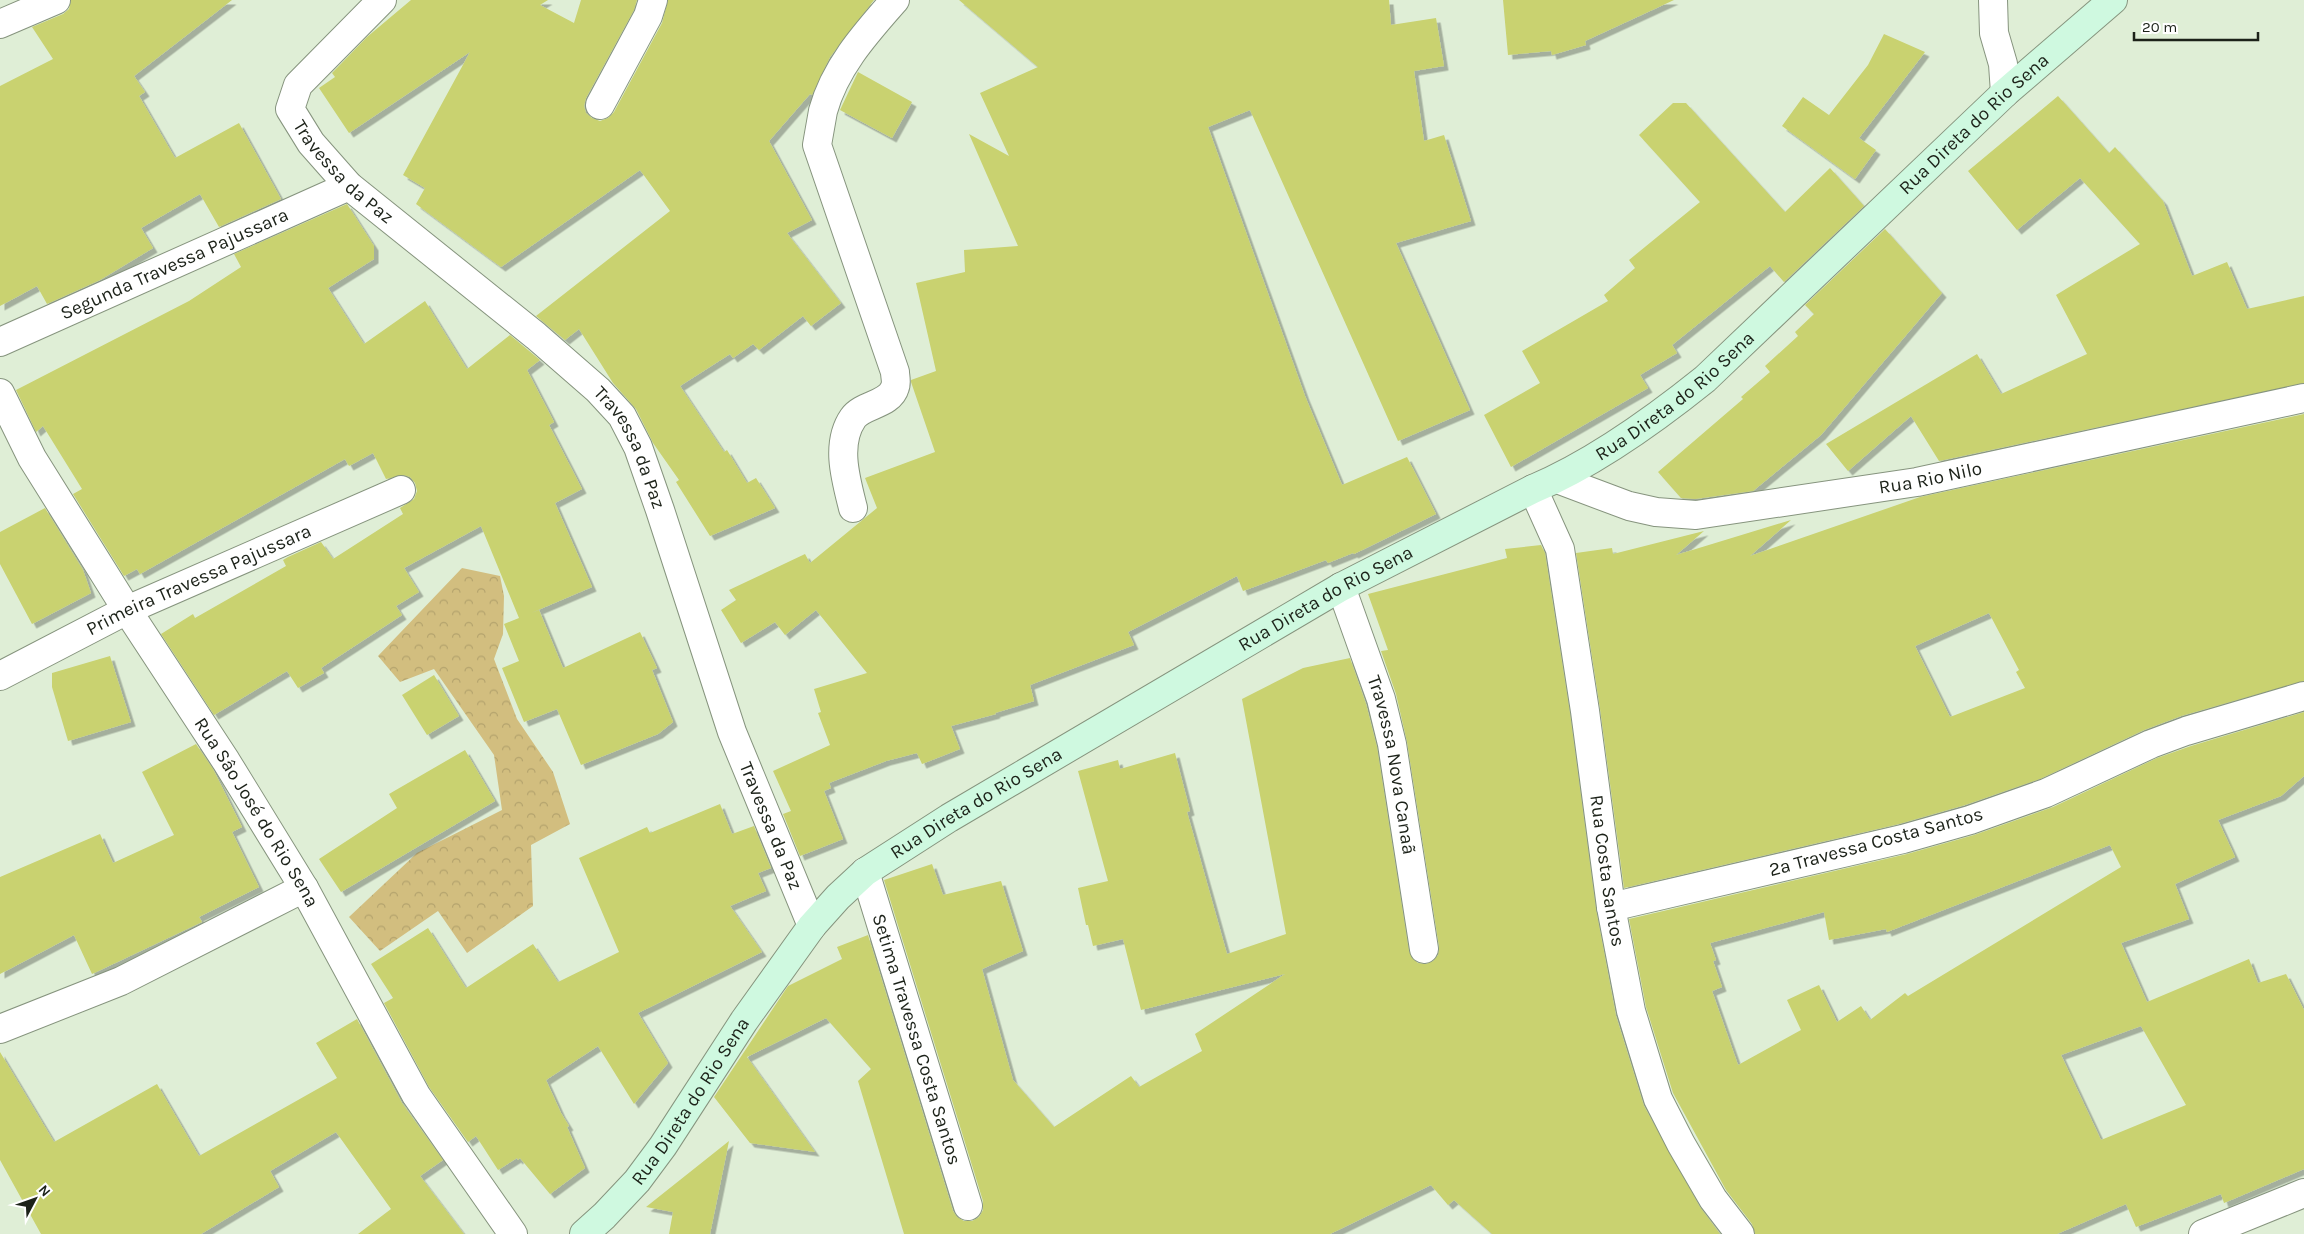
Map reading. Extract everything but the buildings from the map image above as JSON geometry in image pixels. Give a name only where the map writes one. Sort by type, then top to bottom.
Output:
[{"type":"main road","name":"Rua Direta do Rio Sena","points":[[584,1234],[604,1216],[647,1167],[744,1021],[812,926],[838,897],[865,872],[957,813],[1341,587],[1533,489],[1557,479],[1658,416],[1705,379],[2005,94],[2114,0]]},
{"type":"street","points":[[0,24],[56,0]]},
{"type":"street","name":"Travessa da Paz","points":[[382,0],[298,85],[290,109],[311,143],[349,186],[536,336],[598,390],[622,416],[638,447],[660,510],[732,732],[812,926]]},
{"type":"street","points":[[600,105],[648,16],[654,0]]},
{"type":"street","points":[[853,508],[846,481],[843,452],[845,434],[853,417],[865,408],[890,396],[895,388],[895,372],[818,145],[824,110],[841,69],[859,42],[895,0]]},
{"type":"street","points":[[1993,0],[1994,32],[2003,64],[2005,94]]},
{"type":"street","name":"Segunda Travessa Pajussara","points":[[0,342],[349,186]]},
{"type":"street","name":"Rua Sâo José do Rio Sena","points":[[0,393],[32,458],[127,610],[226,761],[304,888],[416,1095],[513,1234]]},
{"type":"street","name":"Rua Rio Nilo","points":[[1557,479],[1629,506],[1656,512],[1696,515],[1917,482],[2304,398]]},
{"type":"street","name":"Rua Costa Santos","points":[[1533,489],[1560,549],[1585,711],[1611,907],[1631,1010],[1658,1099],[1681,1144],[1713,1199],[1740,1234]]},
{"type":"street","name":"Primeira Travessa Pajussara","points":[[0,676],[127,610],[401,490]]},
{"type":"street","name":"Travessa Nova Canaã","points":[[1341,587],[1381,699],[1392,744],[1424,949]]},
{"type":"street","name":"2ª Travessa Costa Santos","points":[[1611,907],[1903,839],[1970,820],[2046,793],[2160,741],[2304,696]]},
{"type":"street","name":"Setima Travessa Costa Santos","points":[[865,872],[968,1206]]},
{"type":"street","points":[[0,1029],[42,1014],[121,981],[304,888]]},
{"type":"street","points":[[2203,1234],[2304,1193]]},
{"type":"green space","points":[[462,568],[500,576],[504,596],[503,634],[494,659],[517,719],[553,772],[570,824],[531,845],[533,906],[467,953],[438,911],[380,951],[349,917],[417,853],[502,810],[494,755],[434,669],[400,682],[378,656]]}]
